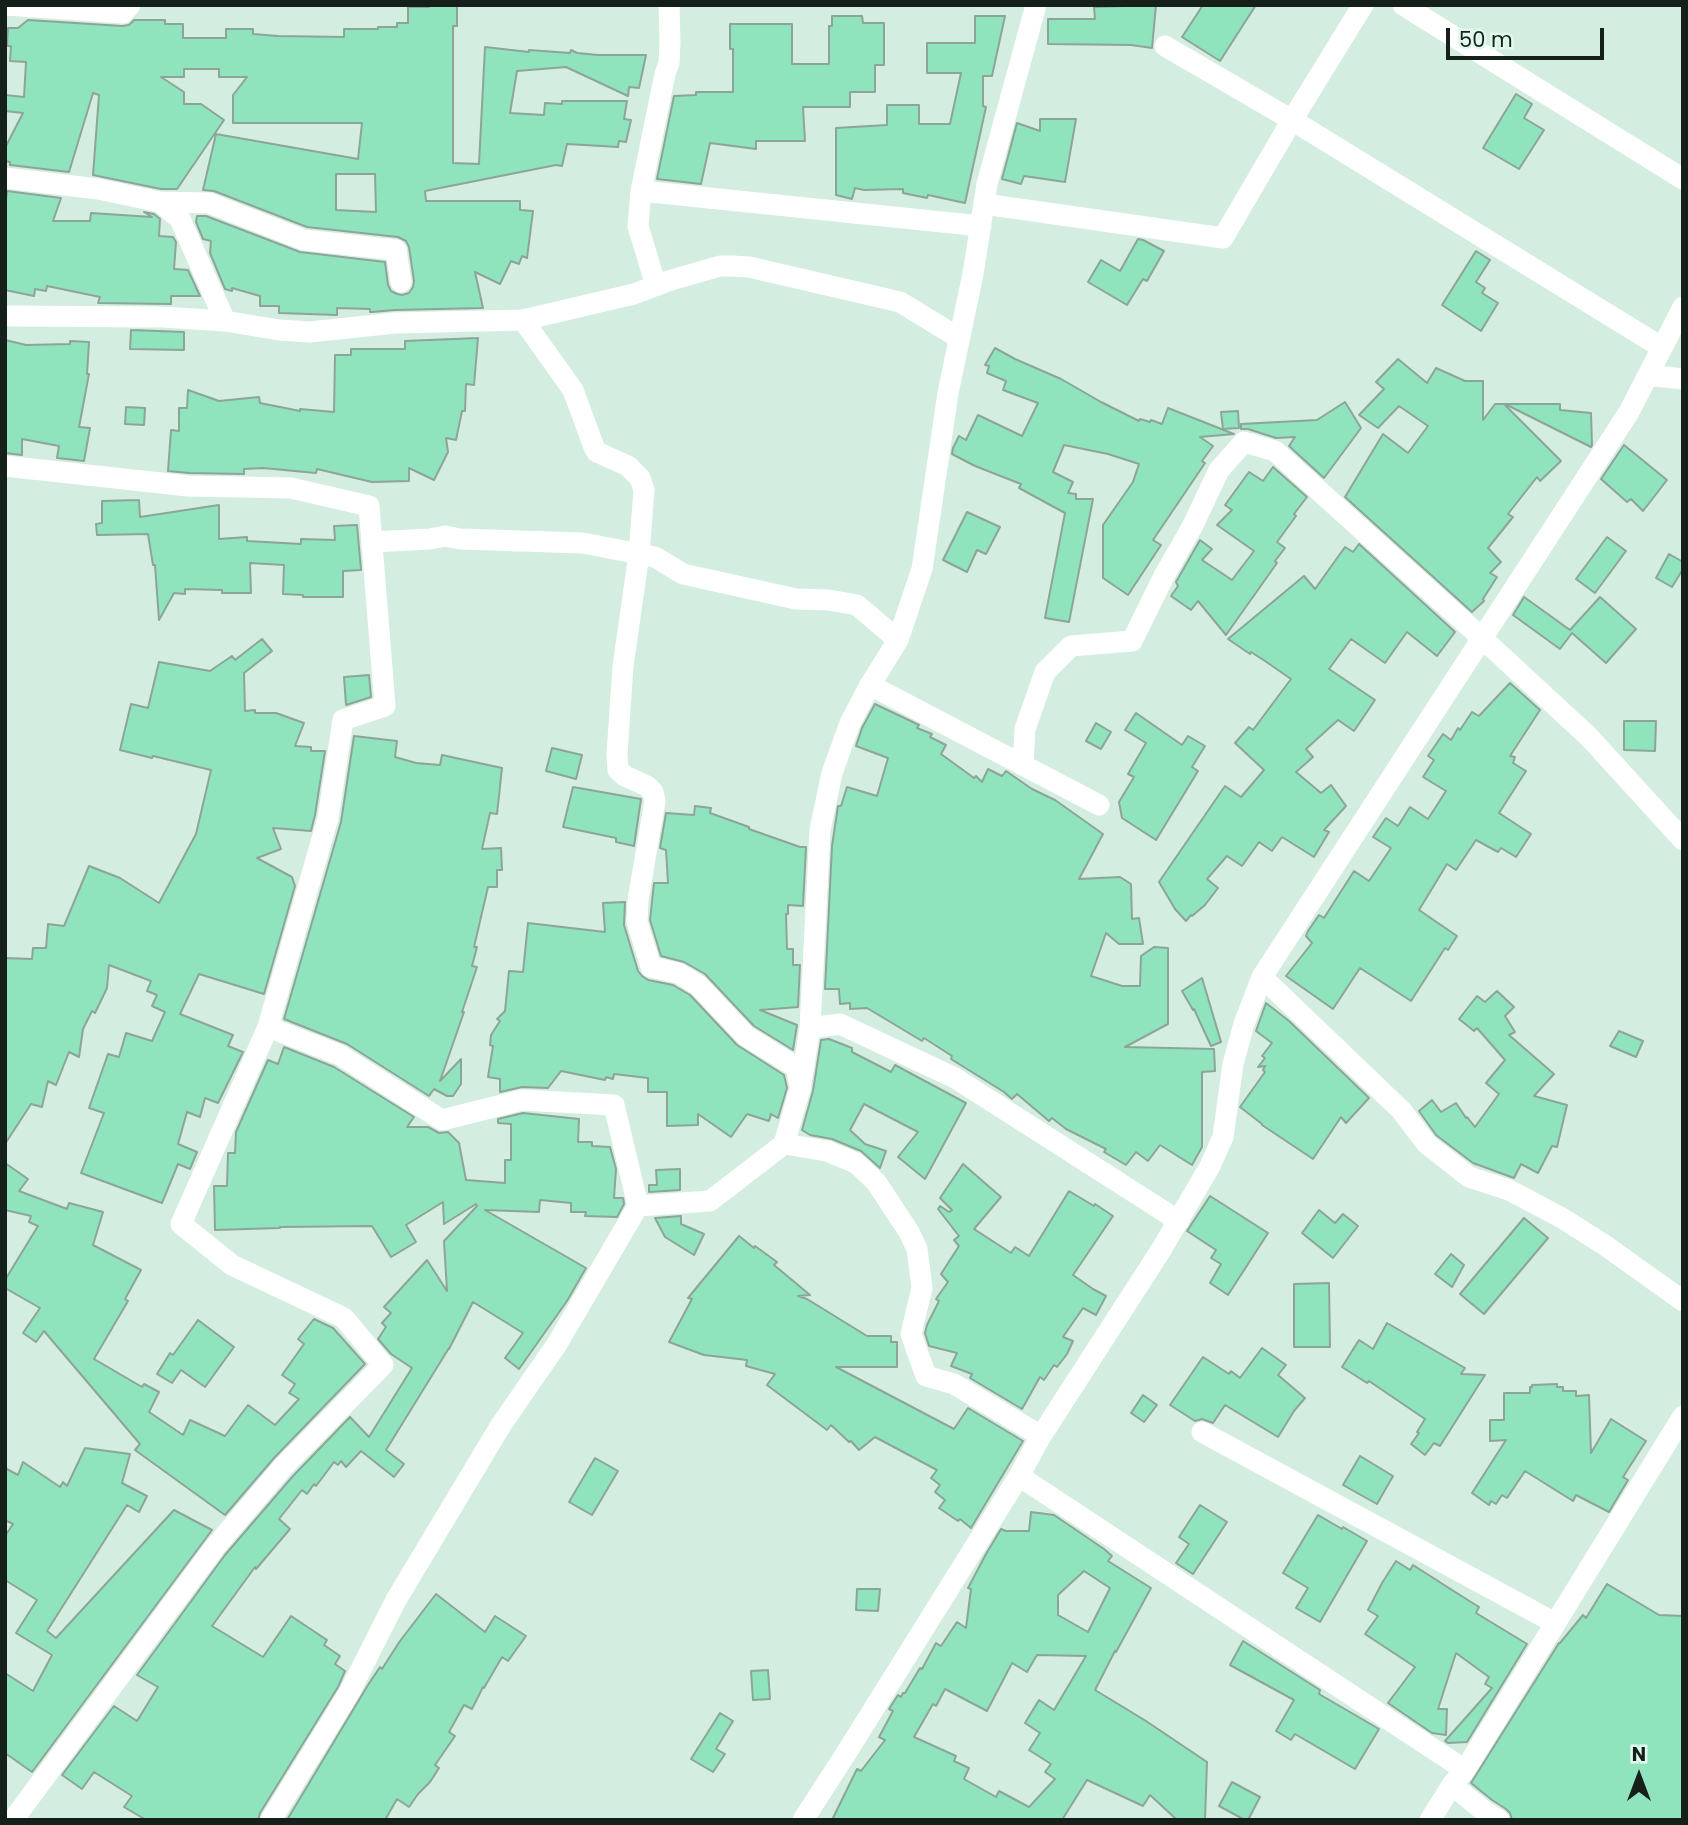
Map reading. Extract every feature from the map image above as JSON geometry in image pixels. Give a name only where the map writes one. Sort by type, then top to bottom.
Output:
[{"type":"street","points":[[5,5],[123,13],[131,5]]},
{"type":"street","points":[[656,286],[638,226],[641,191],[669,63],[669,5]]},
{"type":"street","points":[[638,1206],[710,1201],[784,1144],[800,1089],[810,1028],[820,830],[832,773],[850,723],[898,640],[922,569],[948,393],[973,274],[987,184],[1037,5]]},
{"type":"street","points":[[985,204],[1223,238],[1363,5]]},
{"type":"street","points":[[1403,5],[1683,180]]},
{"type":"street","points":[[1166,46],[1292,120],[1661,347]]},
{"type":"street","points":[[5,178],[98,189],[160,202],[209,203],[304,240],[396,250],[401,282]]},
{"type":"street","points":[[641,191],[981,226]]},
{"type":"street","points":[[160,202],[180,219],[225,321]]},
{"type":"street","points":[[5,316],[162,317],[225,321],[310,332],[395,323],[523,320],[634,294],[720,266],[749,267],[900,302],[960,338]]},
{"type":"street","points":[[803,1820],[1019,1476],[1041,1436],[1161,1250],[1210,1166],[1223,1137],[1233,1064],[1244,1024],[1262,977],[1629,412],[1683,307]]},
{"type":"street","points":[[523,320],[573,390],[597,452],[628,466],[640,478],[644,490],[639,554],[623,666],[617,754],[618,770],[653,792],[637,922],[651,967],[678,973],[698,985],[746,1036],[796,1067],[800,1089]]},
{"type":"street","points":[[1646,378],[1656,376],[1683,379]]},
{"type":"street","points":[[1023,765],[1025,729],[1045,672],[1072,646],[1132,641],[1219,470],[1244,442],[1275,451],[1483,639],[1589,737],[1683,839]]},
{"type":"street","points":[[5,466],[188,486],[291,488],[369,506],[385,706],[343,720],[328,818],[268,1027],[181,1224],[232,1265],[344,1318],[383,1365],[283,1466],[215,1547],[13,1820]]},
{"type":"street","points":[[372,542],[445,536],[460,539],[583,543],[655,557],[683,574],[796,599],[829,600],[857,605],[898,640]]},
{"type":"street","points":[[870,685],[1099,805]]},
{"type":"street","points":[[1262,977],[1401,1110],[1427,1144],[1469,1177],[1509,1190],[1562,1218],[1683,1301]]},
{"type":"street","points":[[810,1028],[840,1024],[955,1078],[1178,1220]]},
{"type":"street","points":[[268,1027],[340,1055],[442,1120],[522,1100],[614,1105],[638,1206],[557,1344],[501,1425],[396,1600],[348,1693],[271,1820]]},
{"type":"street","points":[[784,1144],[827,1151],[856,1163],[876,1182],[909,1232],[916,1249],[922,1288],[911,1334],[926,1376],[954,1384],[1041,1436]]},
{"type":"street","points":[[1430,1820],[1683,1416]]},
{"type":"street","points":[[1202,1432],[1555,1623]]},
{"type":"street","points":[[1019,1476],[1458,1777],[1484,1811],[1499,1820]]},
{"type":"building","points":[[457,5],[457,26],[453,26],[453,163],[479,164],[485,47],[529,52],[570,53],[571,50],[598,55],[646,55],[639,88],[629,87],[628,96],[566,67],[517,71],[510,113],[544,115],[545,103],[562,104],[562,101],[627,101],[624,119],[631,120],[626,142],[619,141],[618,147],[567,144],[562,166],[425,191],[426,201],[520,201],[520,210],[533,211],[527,258],[522,256],[519,264],[511,261],[500,284],[475,272],[483,308],[370,312],[370,309],[337,308],[337,315],[279,313],[279,306],[260,306],[260,296],[232,288],[232,291],[225,289],[210,253],[211,241],[203,239],[196,222],[197,216],[206,216],[300,252],[385,262],[388,285],[391,291],[397,294],[409,293],[414,281],[409,247],[406,241],[398,237],[307,227],[214,191],[203,190],[216,134],[358,159],[362,123],[233,123],[233,95],[247,77],[219,77],[219,69],[184,69],[184,77],[161,77],[184,92],[184,104],[201,104],[224,120],[177,189],[161,189],[93,175],[99,95],[93,93],[69,172],[10,165],[10,162],[5,161],[5,148],[23,113],[5,111],[5,95],[24,97],[26,62],[10,61],[8,28],[18,28],[28,20],[122,26],[129,25],[134,20],[165,20],[165,24],[183,24],[183,38],[226,38],[226,29],[253,29],[253,34],[278,36],[344,37],[344,29],[397,27],[397,23],[408,23],[408,7]],"holes":[[[336,174],[375,174],[376,212],[336,210]]]},
{"type":"building","points":[[1156,5],[1152,48],[1131,45],[1048,44],[1048,19],[1095,19],[1094,7]]},
{"type":"building","points":[[1203,5],[1256,5],[1220,61],[1182,37]]},
{"type":"building","points":[[832,16],[862,16],[863,23],[884,23],[884,65],[875,65],[875,92],[850,92],[850,107],[803,107],[805,141],[756,141],[756,149],[710,143],[701,184],[657,179],[674,96],[696,95],[696,92],[733,92],[730,24],[792,24],[792,64],[829,64],[829,26],[832,26]]},
{"type":"building","points":[[975,16],[1005,16],[992,76],[983,76],[983,106],[986,107],[965,203],[903,193],[903,189],[855,188],[852,199],[836,195],[836,128],[887,125],[887,105],[919,105],[919,124],[950,124],[961,73],[927,73],[927,43],[975,43]]},
{"type":"building","points":[[1516,94],[1532,104],[1524,118],[1544,130],[1519,169],[1483,148]]},
{"type":"building","points":[[1040,119],[1076,119],[1065,182],[1024,176],[1021,184],[1002,179],[1017,123],[1040,131]]},
{"type":"building","points":[[7,191],[61,198],[53,221],[90,221],[91,213],[152,217],[144,212],[154,214],[160,219],[159,236],[173,237],[176,242],[174,269],[188,270],[200,296],[171,296],[171,304],[98,303],[100,297],[47,286],[46,291],[35,289],[34,296],[5,290]]},
{"type":"building","points":[[1138,239],[1164,251],[1147,281],[1143,279],[1127,305],[1088,282],[1101,260],[1120,271]]},
{"type":"building","points":[[1476,251],[1490,260],[1476,282],[1485,288],[1482,293],[1498,303],[1481,331],[1442,305]]},
{"type":"building","points":[[131,330],[184,332],[184,350],[130,349]]},
{"type":"building","points":[[478,338],[474,385],[466,384],[465,411],[462,411],[456,440],[446,438],[448,452],[434,480],[409,468],[409,481],[372,482],[317,469],[316,473],[244,469],[244,474],[168,471],[171,430],[179,431],[179,408],[187,408],[188,390],[219,401],[259,397],[260,403],[300,411],[334,412],[335,355],[351,355],[351,349],[405,349],[405,341]]},
{"type":"building","points":[[5,340],[26,345],[89,342],[89,374],[79,427],[90,428],[84,461],[57,458],[59,446],[22,439],[22,455],[5,453]]},
{"type":"building","points":[[995,348],[1061,379],[1139,421],[1151,420],[1162,424],[1168,408],[1234,434],[1200,437],[1213,446],[1202,461],[1205,463],[1153,540],[1161,545],[1128,595],[1103,578],[1103,525],[1133,482],[1139,464],[1064,445],[1053,472],[1073,482],[1068,493],[1076,494],[1076,499],[1093,499],[1069,622],[1045,618],[1065,513],[1019,488],[1021,484],[952,454],[959,436],[966,440],[978,415],[1022,436],[1038,403],[1003,390],[1006,381],[987,373],[989,366],[985,365]]},
{"type":"building","points":[[1398,359],[1427,383],[1436,368],[1465,381],[1483,381],[1483,420],[1495,404],[1504,404],[1561,461],[1540,481],[1537,477],[1508,514],[1513,517],[1488,548],[1501,562],[1490,573],[1497,577],[1484,601],[1472,612],[1345,497],[1383,434],[1408,453],[1428,426],[1399,406],[1378,428],[1359,415],[1384,389],[1376,382]]},
{"type":"building","points":[[1345,402],[1361,428],[1324,478],[1289,446],[1295,437],[1276,438],[1241,429],[1241,424],[1317,420]]},
{"type":"building","points":[[1505,404],[1560,404],[1560,410],[1591,413],[1592,445],[1591,447]]},
{"type":"building","points":[[126,407],[145,408],[144,425],[125,424]]},
{"type":"building","points":[[1238,411],[1239,428],[1223,429],[1221,412]]},
{"type":"building","points":[[1624,445],[1667,480],[1643,511],[1631,499],[1627,502],[1601,479]]},
{"type":"building","points":[[1273,467],[1307,497],[1277,542],[1285,548],[1275,561],[1277,563],[1226,635],[1198,601],[1191,610],[1171,596],[1200,540],[1212,549],[1202,560],[1232,580],[1254,551],[1217,525],[1232,510],[1225,505],[1249,472],[1263,481]]},
{"type":"building","points":[[139,500],[140,517],[219,505],[219,539],[247,537],[247,541],[301,544],[301,539],[335,540],[334,526],[357,525],[361,570],[343,571],[343,597],[303,597],[283,594],[284,565],[250,563],[251,593],[185,589],[185,594],[174,593],[159,620],[155,565],[148,534],[97,535],[96,524],[102,523],[102,501]]},
{"type":"building","points":[[967,512],[1000,527],[986,554],[977,550],[967,572],[943,560]]},
{"type":"building","points":[[1607,537],[1626,551],[1595,593],[1576,579]]},
{"type":"building","points":[[1359,544],[1455,632],[1437,656],[1407,632],[1385,663],[1351,639],[1329,669],[1375,700],[1354,731],[1338,720],[1306,749],[1313,757],[1296,772],[1321,793],[1331,785],[1346,806],[1324,830],[1329,832],[1314,857],[1282,837],[1272,851],[1259,842],[1242,866],[1227,856],[1207,879],[1218,888],[1205,905],[1186,921],[1175,909],[1159,882],[1225,786],[1241,797],[1264,770],[1235,743],[1249,727],[1253,730],[1291,679],[1228,639],[1304,576],[1315,589],[1345,547],[1353,552]]},
{"type":"building","points":[[1669,554],[1683,562],[1683,569],[1672,587],[1656,578]]},
{"type":"building","points":[[1524,597],[1570,630],[1600,597],[1636,629],[1606,663],[1572,633],[1560,649],[1513,615]]},
{"type":"building","points":[[262,639],[272,651],[244,673],[245,711],[276,713],[304,723],[295,746],[311,747],[311,751],[325,751],[315,815],[311,831],[273,828],[281,849],[257,858],[292,877],[295,886],[264,994],[199,974],[180,1014],[233,1035],[228,1046],[243,1052],[218,1103],[205,1098],[200,1117],[187,1112],[178,1144],[197,1152],[190,1169],[178,1164],[162,1203],[81,1173],[104,1113],[89,1108],[108,1054],[119,1057],[126,1033],[152,1041],[165,1012],[152,1006],[157,995],[147,991],[151,981],[109,965],[107,988],[95,1013],[92,1011],[83,1029],[79,1057],[69,1052],[56,1085],[48,1081],[42,1107],[31,1104],[5,1144],[5,958],[32,959],[33,948],[46,948],[48,924],[64,926],[89,866],[120,878],[159,903],[196,834],[211,770],[120,750],[131,704],[148,708],[159,662],[210,671],[232,656],[235,660]]},
{"type":"building","points":[[369,675],[371,697],[346,705],[344,677]]},
{"type":"building","points":[[1510,683],[1540,710],[1510,756],[1515,757],[1513,763],[1526,771],[1499,813],[1531,834],[1516,857],[1501,848],[1498,852],[1476,840],[1456,870],[1447,864],[1419,910],[1457,936],[1448,950],[1445,948],[1411,1001],[1360,968],[1333,1009],[1286,976],[1312,943],[1306,936],[1308,931],[1319,915],[1324,918],[1354,871],[1369,881],[1391,848],[1373,837],[1386,818],[1398,826],[1410,807],[1428,819],[1446,791],[1423,777],[1434,760],[1428,756],[1443,734],[1451,740],[1472,712],[1479,716]]},
{"type":"building","points":[[875,704],[932,734],[930,737],[946,745],[941,754],[974,778],[976,776],[982,782],[988,769],[1002,776],[1006,771],[1032,789],[1055,800],[1103,834],[1079,879],[1120,877],[1131,884],[1132,919],[1139,918],[1143,944],[1119,944],[1106,933],[1091,976],[1122,986],[1140,986],[1141,956],[1154,947],[1168,948],[1168,1024],[1125,1047],[1214,1049],[1215,1071],[1202,1072],[1202,1147],[1192,1165],[1160,1145],[1148,1161],[1136,1152],[1126,1165],[1104,1152],[1106,1149],[1066,1129],[1052,1118],[1049,1121],[1017,1094],[1012,1099],[924,1038],[922,1041],[867,1008],[850,1009],[850,1003],[840,1004],[839,989],[825,989],[832,846],[838,806],[841,806],[847,787],[877,796],[888,758],[856,746]]},
{"type":"building","points":[[1136,713],[1182,745],[1188,736],[1205,746],[1192,767],[1198,771],[1156,840],[1122,818],[1119,802],[1134,777],[1128,774],[1146,743],[1125,730]]},
{"type":"building","points":[[1624,721],[1656,721],[1655,751],[1624,750]]},
{"type":"building","points":[[1096,723],[1111,732],[1101,749],[1086,741]]},
{"type":"building","points":[[354,736],[397,741],[395,757],[416,763],[440,765],[442,755],[502,768],[497,814],[490,813],[482,849],[501,848],[502,870],[497,870],[497,887],[488,887],[474,947],[477,947],[472,966],[477,967],[440,1081],[461,1059],[461,1084],[453,1096],[434,1089],[429,1096],[347,1044],[284,1019],[341,822]]},
{"type":"building","points":[[552,748],[582,755],[576,779],[546,771]]},
{"type":"building","points":[[573,787],[641,799],[634,846],[616,842],[616,838],[563,827]]},
{"type":"building","points":[[695,806],[711,808],[710,813],[806,847],[803,906],[788,905],[786,914],[787,949],[793,949],[793,965],[800,965],[798,1007],[760,1010],[797,1025],[793,1050],[754,1026],[705,974],[684,962],[661,956],[650,920],[654,883],[668,883],[666,850],[660,848],[666,813],[694,815]]},
{"type":"building","points":[[625,902],[624,925],[638,971],[642,976],[648,980],[673,985],[690,995],[737,1045],[784,1075],[787,1088],[778,1118],[771,1114],[769,1121],[747,1114],[731,1137],[698,1114],[698,1125],[667,1126],[667,1092],[648,1092],[648,1078],[614,1074],[613,1079],[606,1077],[605,1080],[561,1071],[548,1088],[522,1087],[500,1092],[500,1079],[488,1077],[493,1046],[490,1045],[491,1035],[500,1021],[497,1019],[505,1011],[509,971],[523,972],[528,923],[605,932],[603,903]]},
{"type":"building","points":[[1202,978],[1221,1042],[1211,1046],[1194,1009],[1182,991]]},
{"type":"building","points":[[1497,991],[1514,1007],[1505,1016],[1515,1032],[1509,1035],[1554,1074],[1534,1096],[1567,1105],[1557,1147],[1552,1146],[1538,1173],[1521,1164],[1514,1178],[1473,1163],[1436,1135],[1419,1111],[1432,1100],[1441,1112],[1456,1103],[1475,1127],[1499,1094],[1486,1083],[1505,1060],[1477,1028],[1474,1031],[1459,1019],[1477,996],[1485,1002]]},
{"type":"building","points":[[1266,1003],[1289,1021],[1369,1098],[1346,1123],[1341,1117],[1313,1159],[1240,1107],[1265,1072],[1265,1066],[1258,1067],[1272,1043],[1256,1031]]},
{"type":"building","points":[[1619,1031],[1643,1041],[1636,1057],[1610,1046]]},
{"type":"building","points":[[829,1039],[852,1048],[852,1052],[891,1072],[895,1065],[966,1103],[925,1179],[898,1157],[918,1132],[864,1104],[850,1130],[865,1144],[886,1151],[880,1168],[861,1151],[802,1130],[813,1091],[821,1040]]},
{"type":"building","points":[[284,1047],[334,1067],[414,1117],[407,1127],[428,1127],[439,1133],[448,1132],[459,1143],[466,1180],[505,1183],[505,1160],[511,1160],[511,1124],[498,1123],[498,1119],[523,1113],[579,1119],[578,1142],[592,1142],[592,1146],[610,1147],[616,1169],[614,1198],[623,1198],[624,1204],[617,1217],[585,1216],[586,1212],[571,1212],[571,1203],[540,1200],[539,1212],[485,1210],[586,1268],[567,1301],[519,1369],[505,1358],[523,1333],[473,1302],[449,1349],[386,1450],[404,1464],[394,1477],[361,1451],[346,1467],[341,1461],[338,1465],[334,1462],[316,1486],[314,1484],[307,1494],[302,1490],[279,1519],[290,1529],[256,1569],[255,1567],[212,1626],[263,1657],[291,1616],[327,1640],[324,1645],[340,1656],[335,1664],[345,1671],[258,1820],[146,1820],[124,1807],[132,1796],[94,1772],[82,1789],[62,1775],[114,1706],[137,1721],[158,1687],[137,1675],[225,1555],[293,1476],[350,1417],[369,1437],[412,1368],[391,1354],[378,1339],[386,1327],[382,1323],[391,1313],[384,1307],[427,1260],[447,1291],[444,1241],[477,1206],[476,1204],[444,1224],[443,1202],[406,1225],[416,1242],[391,1257],[372,1226],[215,1230],[214,1186],[227,1186],[228,1153],[235,1153],[236,1132],[268,1060],[278,1064]]},
{"type":"building","points":[[5,1163],[28,1179],[19,1191],[67,1209],[69,1203],[103,1212],[93,1245],[141,1270],[125,1299],[128,1301],[94,1359],[142,1387],[144,1384],[159,1392],[149,1412],[183,1435],[190,1420],[225,1436],[248,1405],[275,1425],[299,1399],[289,1393],[295,1384],[282,1375],[304,1344],[298,1339],[314,1319],[333,1328],[365,1364],[274,1458],[225,1515],[135,1450],[140,1444],[44,1331],[36,1342],[23,1333],[40,1308],[5,1288],[5,1280],[38,1226],[29,1222],[31,1216],[5,1210]]},
{"type":"building","points":[[963,1164],[1001,1197],[974,1229],[1011,1253],[1015,1247],[1029,1256],[1069,1191],[1113,1216],[1073,1275],[1106,1296],[1096,1315],[1083,1308],[1063,1337],[1073,1341],[1067,1354],[1057,1367],[1054,1365],[1044,1380],[1040,1377],[1022,1409],[970,1378],[972,1374],[951,1366],[957,1353],[929,1346],[925,1333],[939,1301],[936,1299],[948,1282],[941,1274],[959,1246],[954,1240],[959,1236],[938,1209],[940,1206],[949,1212],[952,1210],[940,1198]]},
{"type":"building","points":[[680,1169],[680,1190],[649,1192],[649,1185],[657,1185],[656,1170]]},
{"type":"building","points":[[1210,1196],[1268,1233],[1228,1295],[1210,1283],[1221,1264],[1211,1258],[1216,1250],[1187,1231]]},
{"type":"building","points":[[1319,1210],[1335,1223],[1343,1214],[1358,1226],[1333,1258],[1302,1233]]},
{"type":"building","points":[[681,1216],[681,1224],[704,1234],[694,1255],[665,1237],[655,1218]]},
{"type":"building","points":[[1524,1218],[1548,1238],[1484,1314],[1460,1294]]},
{"type":"building","points":[[739,1236],[777,1262],[774,1265],[810,1295],[798,1296],[867,1336],[891,1336],[891,1342],[897,1342],[897,1367],[836,1367],[954,1429],[968,1408],[1023,1441],[971,1528],[939,1508],[945,1500],[935,1492],[940,1485],[931,1478],[937,1470],[875,1437],[859,1450],[831,1425],[827,1430],[767,1385],[775,1374],[746,1366],[747,1360],[704,1355],[669,1342],[692,1299],[688,1298]]},
{"type":"building","points":[[1451,1254],[1464,1265],[1452,1287],[1435,1274]]},
{"type":"building","points":[[1329,1283],[1330,1347],[1294,1347],[1294,1284]]},
{"type":"building","points":[[198,1320],[234,1347],[205,1387],[181,1370],[172,1383],[157,1374],[170,1353],[173,1355]]},
{"type":"building","points":[[1387,1323],[1465,1368],[1461,1374],[1485,1375],[1440,1446],[1434,1443],[1425,1455],[1411,1444],[1425,1419],[1369,1381],[1367,1383],[1342,1367],[1359,1340],[1373,1349]]},
{"type":"building","points":[[1262,1348],[1286,1365],[1278,1375],[1305,1398],[1278,1437],[1225,1405],[1213,1423],[1202,1419],[1195,1421],[1170,1405],[1203,1357],[1240,1378]]},
{"type":"building","points":[[1557,1384],[1557,1387],[1563,1387],[1563,1391],[1576,1391],[1576,1396],[1589,1395],[1591,1453],[1611,1419],[1646,1441],[1623,1477],[1628,1480],[1609,1512],[1576,1495],[1573,1501],[1525,1471],[1507,1498],[1502,1495],[1496,1504],[1491,1501],[1489,1505],[1472,1493],[1506,1440],[1490,1441],[1490,1420],[1504,1420],[1504,1393],[1530,1393],[1532,1385]]},
{"type":"building","points":[[1143,1395],[1157,1405],[1144,1422],[1131,1413]]},
{"type":"building","points":[[85,1448],[130,1454],[122,1483],[147,1496],[139,1512],[127,1505],[47,1631],[56,1638],[174,1510],[212,1530],[32,1772],[5,1753],[5,1673],[33,1691],[52,1655],[16,1633],[37,1600],[5,1580],[5,1536],[13,1524],[5,1520],[5,1468],[18,1475],[23,1462],[60,1487],[63,1482],[67,1486]]},
{"type":"building","points":[[1360,1456],[1393,1476],[1377,1504],[1343,1485]]},
{"type":"building","points":[[595,1458],[618,1471],[592,1515],[569,1502]]},
{"type":"building","points":[[1200,1505],[1227,1522],[1193,1574],[1176,1563],[1189,1544],[1179,1537]]},
{"type":"building","points":[[1031,1512],[1054,1515],[1104,1549],[1112,1556],[1108,1561],[1151,1588],[1095,1690],[1207,1762],[1205,1820],[1177,1820],[1150,1795],[1143,1806],[1087,1780],[1062,1820],[832,1820],[857,1769],[861,1771],[885,1740],[879,1737],[893,1711],[889,1709],[898,1695],[901,1697],[905,1693],[936,1643],[941,1646],[957,1622],[966,1628],[971,1589],[968,1588],[1001,1529],[1029,1531]],"holes":[[[1084,1571],[1110,1588],[1088,1632],[1058,1615],[1058,1595]],[[1037,1655],[1086,1656],[1054,1710],[1039,1700],[1025,1723],[1040,1733],[1029,1750],[1051,1764],[1045,1772],[1055,1779],[1029,1807],[999,1791],[996,1797],[964,1779],[969,1768],[954,1761],[956,1756],[914,1737],[945,1689],[987,1711],[1012,1663],[1027,1672]]]},
{"type":"building","points":[[1318,1515],[1367,1541],[1320,1622],[1296,1608],[1308,1588],[1283,1573]]},
{"type":"building","points":[[1396,1561],[1410,1570],[1413,1565],[1479,1607],[1476,1613],[1527,1644],[1467,1742],[1445,1741],[1492,1688],[1485,1684],[1489,1677],[1456,1653],[1438,1709],[1447,1709],[1446,1735],[1432,1733],[1388,1703],[1415,1667],[1365,1634],[1378,1616],[1368,1610]]},
{"type":"building","points":[[1607,1584],[1659,1615],[1683,1616],[1683,1820],[1512,1820],[1506,1809],[1471,1783],[1559,1643],[1583,1615],[1586,1618]]},
{"type":"building","points":[[857,1589],[880,1589],[878,1611],[856,1610]]},
{"type":"building","points":[[436,1594],[485,1632],[495,1616],[526,1636],[508,1661],[502,1657],[472,1709],[464,1705],[449,1732],[455,1736],[435,1765],[439,1768],[409,1807],[397,1799],[385,1820],[287,1820],[368,1685]]},
{"type":"building","points":[[1243,1641],[1320,1690],[1319,1694],[1379,1729],[1355,1769],[1295,1734],[1291,1740],[1276,1731],[1294,1700],[1230,1665]]},
{"type":"building","points":[[768,1670],[770,1699],[753,1700],[751,1671]]},
{"type":"building","points":[[720,1713],[733,1721],[716,1749],[725,1754],[713,1772],[691,1759]]},
{"type":"building","points":[[1232,1782],[1260,1797],[1248,1820],[1219,1806]]}]
